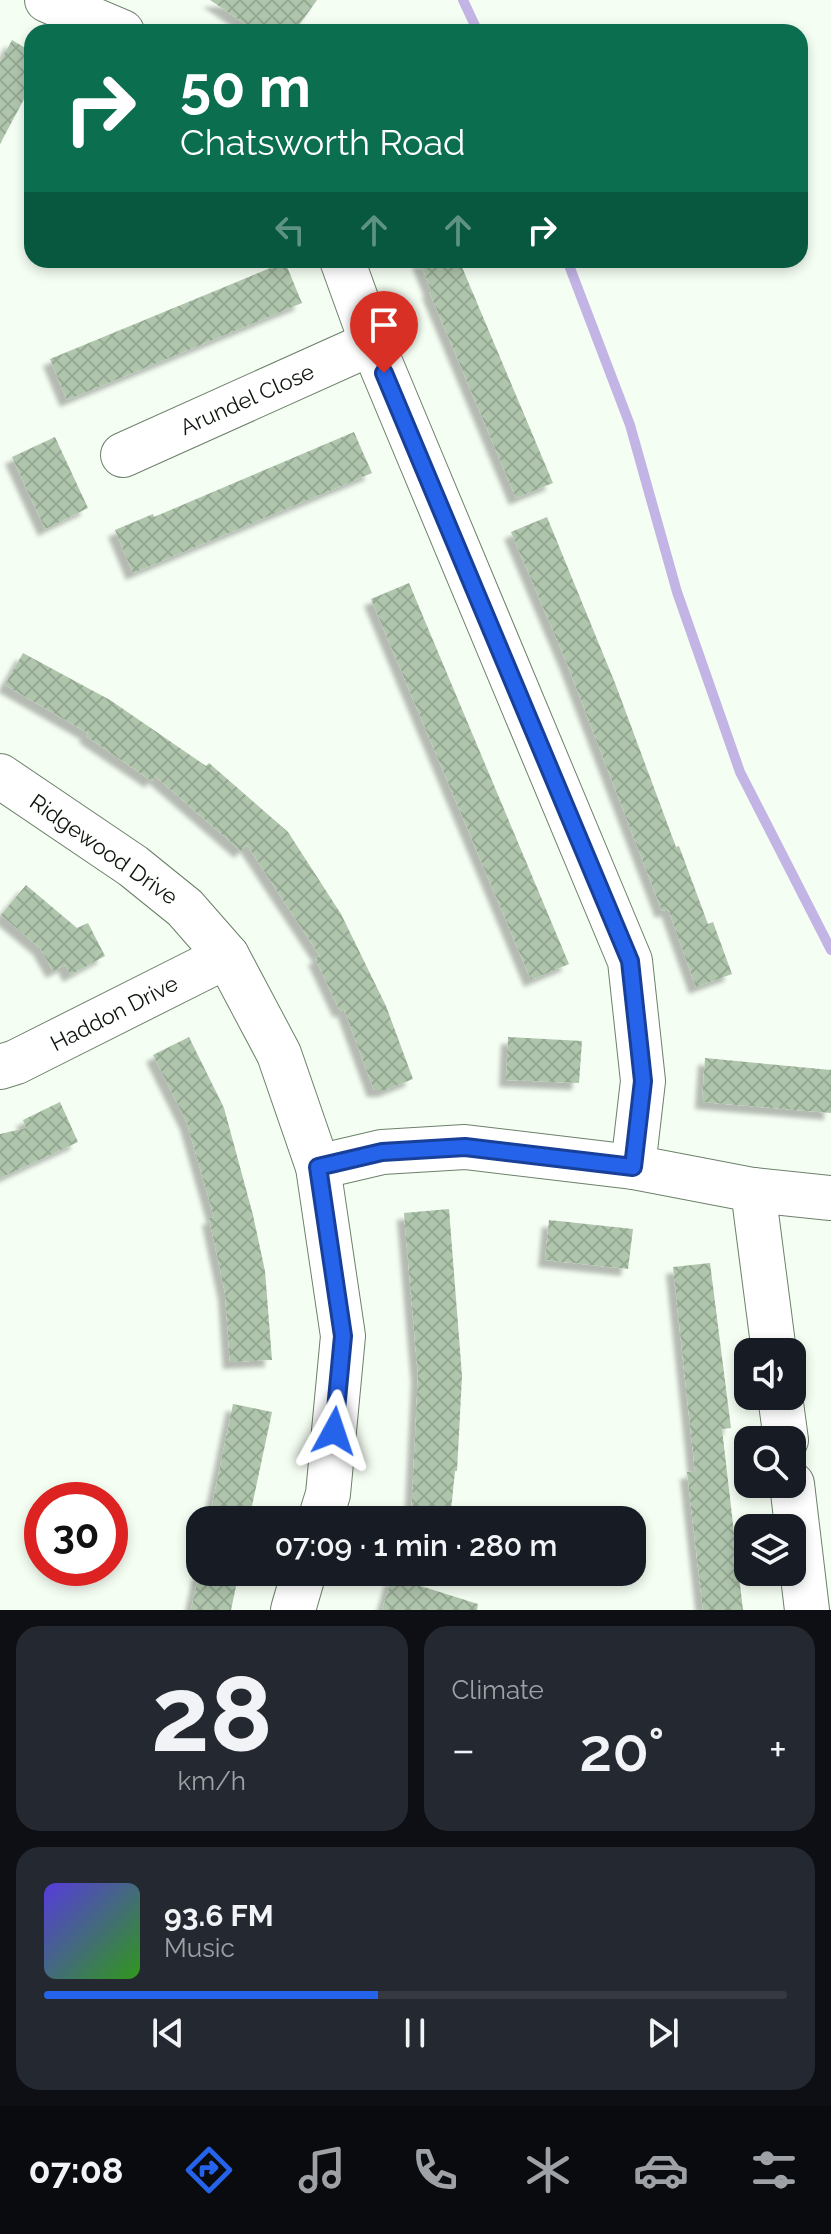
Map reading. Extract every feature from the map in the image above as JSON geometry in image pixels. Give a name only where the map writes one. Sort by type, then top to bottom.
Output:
[{"type":"street","points":[[47,0],[103,24]]},
{"type":"street","points":[[345,268],[372,343],[630,961],[643,1081],[633,1167]]},
{"type":"street","name":"Arundel Close","points":[[123,455],[372,343]]},
{"type":"street","name":"Ridgewood Drive","points":[[0,776],[144,874],[185,908],[227,956],[279,1054],[318,1167],[343,1336],[324,1506]]},
{"type":"street","name":"Haddon Drive","points":[[0,1067],[16,1062],[227,956]]},
{"type":"street","points":[[318,1167],[382,1152],[465,1147],[633,1167],[753,1190],[831,1198]]},
{"type":"street","points":[[753,1190],[772,1338]]},
{"type":"street","points":[[795,1498],[815,1597]]},
{"type":"street","points":[[293,1610],[300,1586]]},
{"type":"building","points":[[210,0],[317,0],[300,24],[245,24]]},
{"type":"building","points":[[12,40],[24,47],[24,99],[0,144],[0,62]]},
{"type":"building","points":[[270,268],[287,268],[302,303],[67,400],[50,359]]},
{"type":"building","points":[[422,268],[462,268],[553,483],[516,498]]},
{"type":"building","points":[[354,432],[372,473],[133,573],[115,530],[153,514],[154,517]]},
{"type":"building","points":[[55,437],[88,508],[45,529],[12,457]]},
{"type":"building","points":[[547,517],[615,683],[676,847],[679,846],[708,924],[713,922],[732,974],[696,987],[668,909],[662,911],[566,661],[511,532]]},
{"type":"building","points":[[409,583],[569,964],[531,980],[371,599]]},
{"type":"building","points":[[23,653],[110,700],[206,766],[209,763],[288,832],[341,914],[386,1006],[413,1079],[385,1090],[374,1090],[344,1009],[340,1011],[315,958],[320,956],[247,845],[241,851],[155,776],[152,781],[86,736],[88,733],[5,685]]},
{"type":"building","points":[[26,885],[77,928],[88,923],[105,956],[70,975],[65,965],[53,971],[40,948],[1,915]]},
{"type":"building","points":[[189,1037],[224,1108],[253,1215],[265,1271],[272,1360],[230,1362],[225,1293],[209,1218],[214,1217],[187,1123],[153,1055]]},
{"type":"building","points":[[508,1037],[582,1041],[579,1083],[506,1080]]},
{"type":"building","points":[[705,1058],[831,1070],[831,1113],[702,1102]]},
{"type":"building","points":[[60,1102],[78,1142],[0,1178],[0,1134],[26,1128],[23,1120]]},
{"type":"building","points":[[449,1209],[462,1376],[457,1471],[451,1506],[412,1506],[418,1376],[404,1213]]},
{"type":"building","points":[[549,1220],[633,1229],[628,1269],[545,1260]]},
{"type":"building","points":[[710,1263],[731,1428],[722,1429],[734,1532],[734,1586],[740,1586],[743,1610],[703,1610],[687,1472],[695,1471],[673,1267]]},
{"type":"building","points":[[233,1404],[272,1412],[252,1506],[212,1506]]},
{"type":"building","points":[[196,1586],[236,1586],[231,1610],[191,1610]]},
{"type":"building","points":[[389,1586],[421,1586],[478,1604],[477,1610],[382,1610]]},
{"type":"waterway","points":[[463,0],[474,24]]},
{"type":"waterway","points":[[570,268],[630,425],[677,592],[740,772],[831,950]]},
{"type":"route","points":[[334,1431],[343,1336],[318,1167],[382,1152],[465,1147],[633,1167],[643,1081],[630,961],[384,373]]}]
